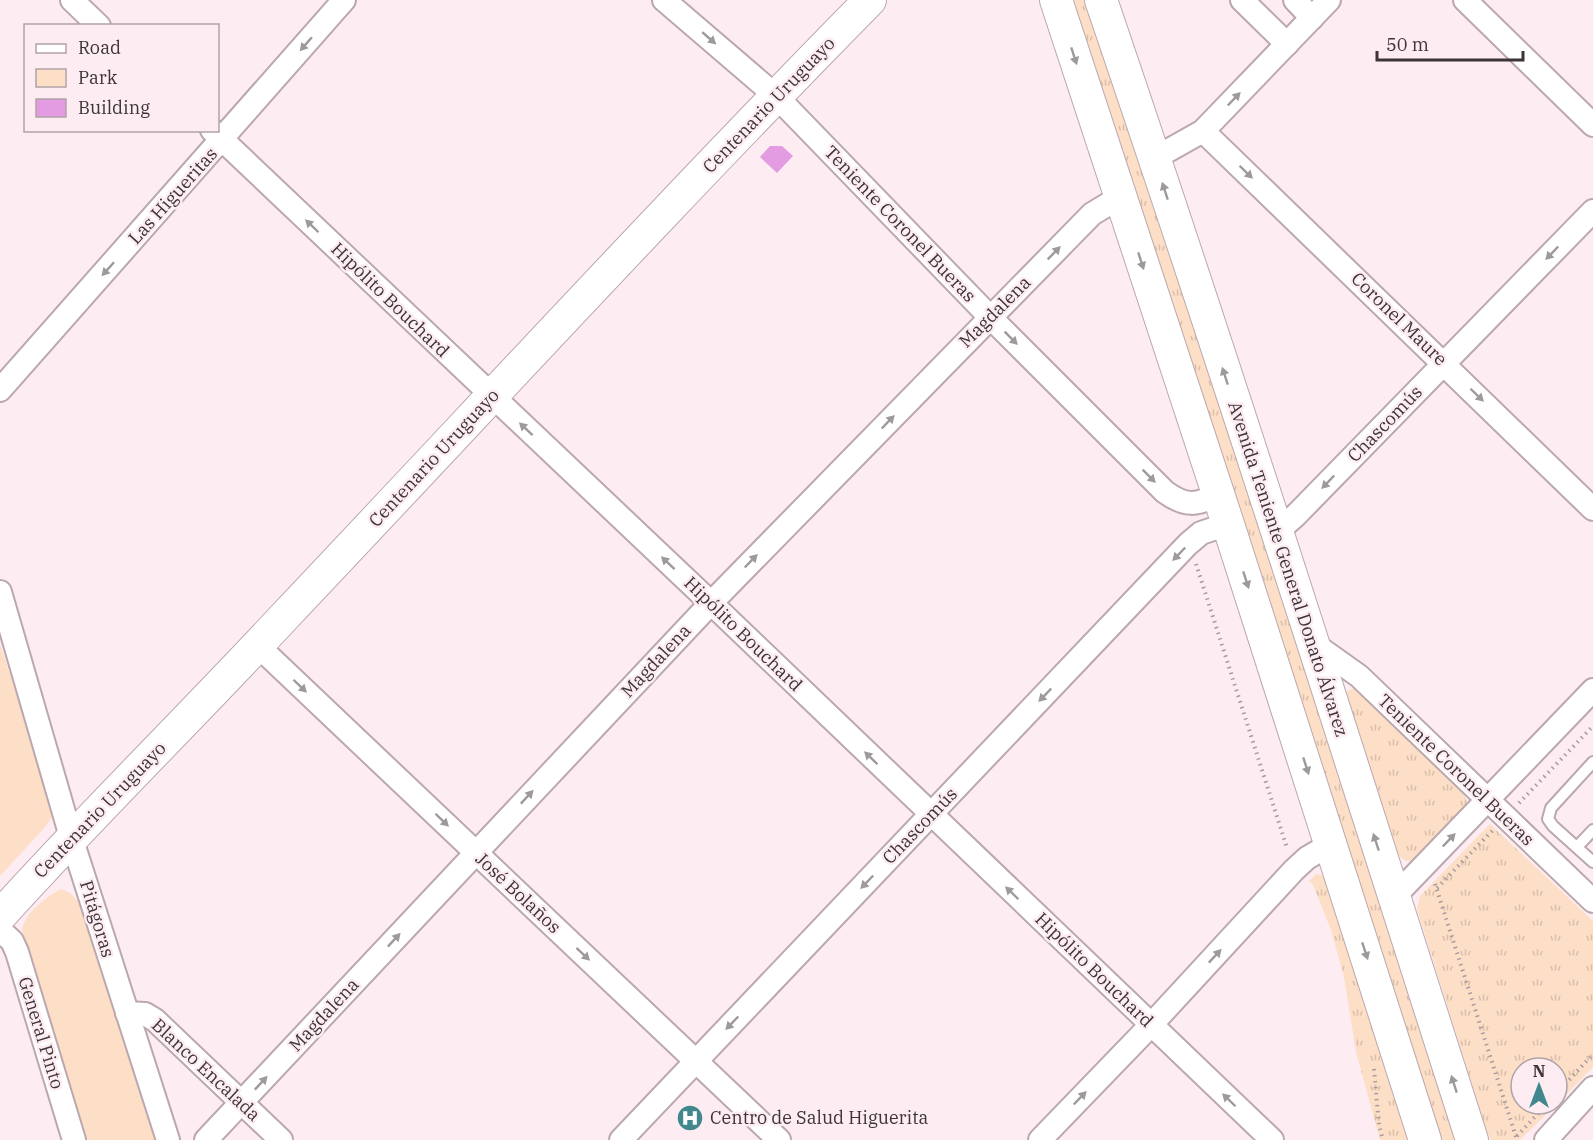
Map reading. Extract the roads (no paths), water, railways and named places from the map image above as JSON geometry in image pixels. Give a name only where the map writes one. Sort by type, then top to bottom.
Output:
[{"type":"main road","name":"Centenario Uruguayo","points":[[0,916],[71,837],[258,646],[776,96],[870,0]]},
{"type":"main road","points":[[1056,0],[1228,524],[1425,1140]]},
{"type":"main road","name":"Avenida Teniente General Donato Álvarez","points":[[1101,0],[1314,644],[1472,1140]]},
{"type":"street","points":[[72,0],[97,24]]},
{"type":"street","name":"Las Higueritas","points":[[0,390],[217,135],[344,0]]},
{"type":"street","name":"Teniente Coronel Bueras","points":[[664,0],[776,96],[990,317],[1165,492],[1185,503]]},
{"type":"street","points":[[1242,0],[1287,44]]},
{"type":"street","points":[[1295,0],[1312,18]]},
{"type":"street","points":[[1155,158],[1203,131],[1329,0]]},
{"type":"street","points":[[1464,0],[1593,125]]},
{"type":"street","name":"Coronel Maure","points":[[1203,131],[1445,363],[1593,509]]},
{"type":"street","name":"Hipólito Bouchard","points":[[217,135],[711,603],[1272,1140]]},
{"type":"street","name":"Magdalena","points":[[206,1140],[711,603],[1092,214],[1120,196]]},
{"type":"street","name":"Chascomús","points":[[1276,533],[1593,211]]},
{"type":"street","points":[[1199,534],[1185,503],[1200,502],[1218,495]]},
{"type":"street","name":"Chascomús","points":[[621,1140],[1199,534],[1228,524]]},
{"type":"street","name":"Pitágoras","points":[[0,592],[71,837],[168,1140]]},
{"type":"street","name":"Teniente Coronel Bueras","points":[[1314,644],[1359,676],[1593,901]]},
{"type":"street","name":"José Bolaños","points":[[258,646],[779,1140]]},
{"type":"street","points":[[1394,897],[1593,690]]},
{"type":"street","points":[[1040,1140],[1151,1025],[1294,870],[1307,858],[1331,844]]},
{"type":"street","name":"General Pinto","points":[[0,930],[12,941],[17,952],[74,1140]]},
{"type":"street","name":"Blanco Encalada","points":[[127,1013],[145,1014],[155,1020],[281,1140]]},
{"type":"street","points":[[1546,1140],[1593,1088]]},
{"type":"lane","points":[[1593,762],[1548,814],[1548,819],[1553,826],[1593,862]]},
{"type":"lane","points":[[1577,847],[1593,830]]},
{"type":"place","name":"Centro de Salud Higuerita","points":[[690,1118]]}]
